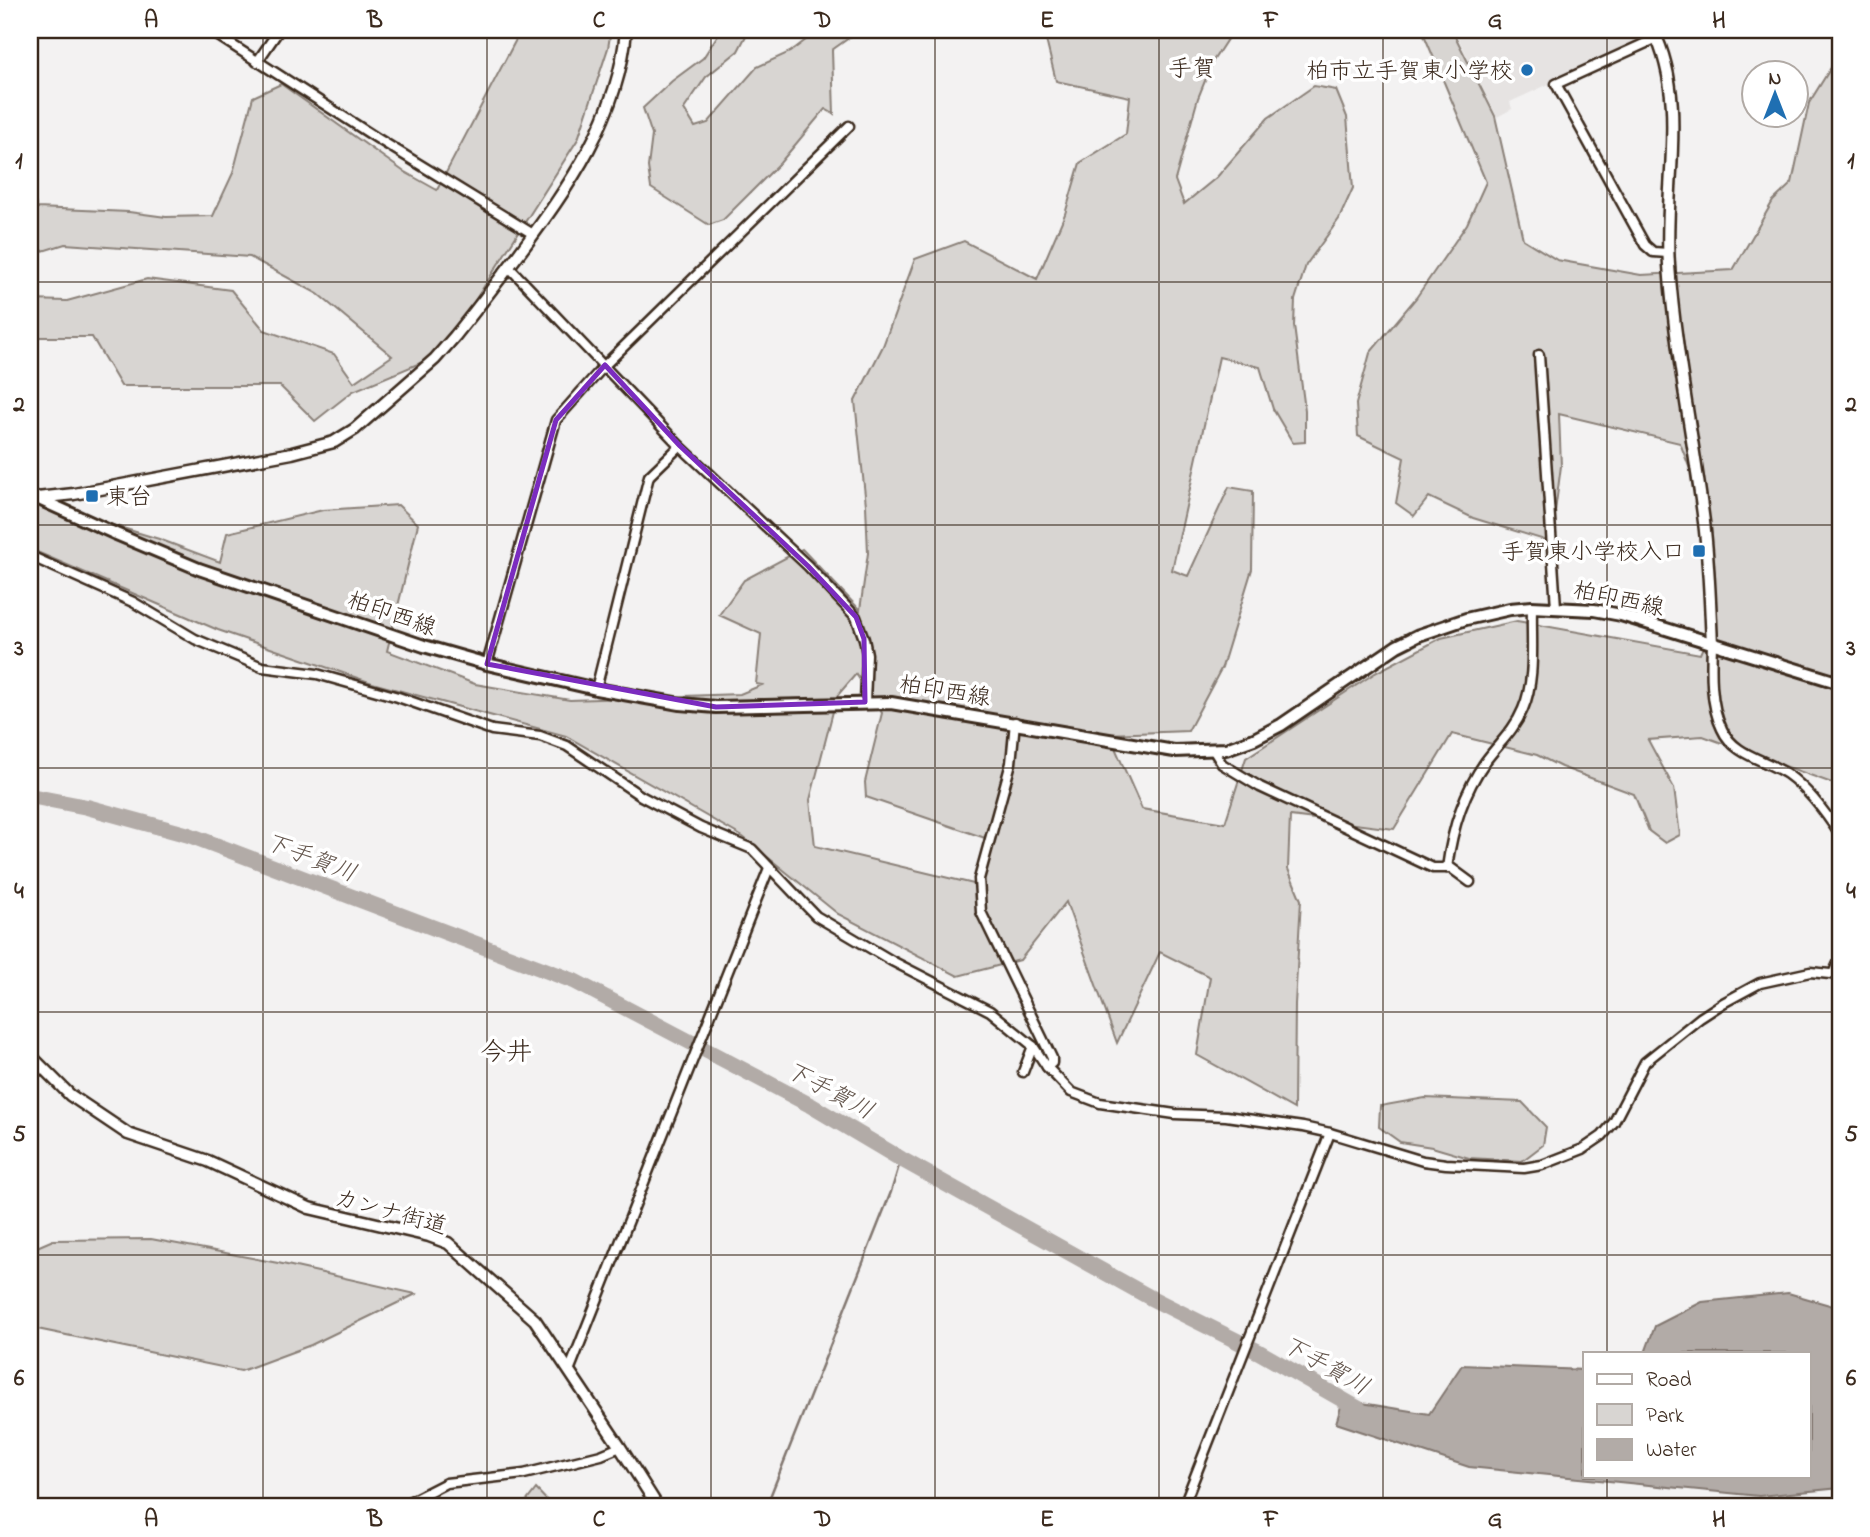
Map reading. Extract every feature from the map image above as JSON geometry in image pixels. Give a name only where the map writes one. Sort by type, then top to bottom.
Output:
[{"type":"main road","name":"柏印西線","points":[[33,496],[199,569],[424,646],[487,664],[596,689],[680,704],[716,707],[891,703],[1015,722],[1144,747],[1174,751],[1214,751],[1240,746],[1268,732],[1378,658],[1419,635],[1466,619],[1532,607],[1594,610],[1621,615],[1840,683]]},
{"type":"street","points":[[209,30],[533,234]]},
{"type":"street","points":[[257,62],[279,30]]},
{"type":"street","points":[[33,496],[74,494],[292,453],[334,442],[355,429],[435,359],[475,312],[567,189],[596,136],[616,83],[626,30]]},
{"type":"street","points":[[1668,253],[1653,252],[1645,245],[1556,84],[1655,34],[1668,73],[1671,93],[1668,253],[1675,326],[1704,526],[1717,717],[1722,731],[1742,752],[1786,774],[1796,782],[1827,815],[1840,835]]},
{"type":"street","points":[[487,664],[556,420],[605,365],[849,126]]},
{"type":"street","points":[[509,267],[680,446],[808,566],[856,617],[867,654],[865,702]]},
{"type":"street","points":[[1539,355],[1556,607]]},
{"type":"street","points":[[596,689],[649,476],[680,446]]},
{"type":"street","points":[[30,556],[133,602],[195,639],[262,667],[317,674],[398,697],[492,730],[540,736],[567,746],[641,796],[701,828],[752,849],[816,916],[892,961],[990,1011],[1033,1046],[1047,1068],[1071,1092],[1100,1103],[1175,1114],[1226,1116],[1330,1133],[1423,1161],[1524,1168],[1542,1165],[1583,1149],[1602,1136],[1614,1122],[1645,1062],[1700,1018],[1760,983],[1810,972],[1837,974],[1840,959]]},
{"type":"street","points":[[1447,868],[1451,835],[1459,812],[1485,762],[1510,733],[1523,709],[1530,683],[1532,607]]},
{"type":"street","points":[[1015,722],[1012,762],[979,879],[979,891],[981,912],[1052,1058],[1052,1063],[1047,1068]]},
{"type":"street","points":[[1214,751],[1222,764],[1260,787],[1433,868],[1457,871],[1470,882]]},
{"type":"street","points":[[569,1371],[769,868]]},
{"type":"street","points":[[1023,1072],[1033,1046]]},
{"type":"street","name":"カンナ街道","points":[[30,1057],[70,1095],[128,1134],[208,1161],[309,1208],[429,1236],[447,1243],[526,1310],[621,1447],[658,1507]]},
{"type":"street","points":[[1183,1507],[1330,1133]]},
{"type":"street","points":[[399,1507],[446,1483],[524,1474],[601,1455],[621,1447]]},
{"type":"highlighted area","points":[[605,365],[680,446],[808,566],[856,617],[864,639],[865,702],[716,707],[487,664],[556,420]]},
{"type":"shaded area","name":"柏市立手賀東小学校","points":[[1454,30],[1644,30],[1649,38],[1510,102],[1512,109],[1497,117]]},
{"type":"green space","points":[[521,30],[611,30],[608,48],[578,139],[462,321],[425,361],[353,391],[315,421],[280,386],[121,386],[92,337],[30,337],[30,300],[67,301],[147,279],[231,290],[264,330],[334,354],[354,382],[392,356],[318,294],[250,257],[65,244],[30,255],[30,187],[37,208],[129,212],[166,217],[213,216],[233,173],[253,97],[281,84],[403,171],[437,190]]},
{"type":"green space","points":[[721,30],[749,30],[738,51],[706,77],[684,109],[695,127],[708,123],[757,67],[790,52],[819,30],[860,30],[832,50],[834,114],[825,109],[780,163],[723,220],[709,225],[651,188],[648,167],[652,135],[643,108],[672,81],[703,58]]},
{"type":"green space","points":[[1047,30],[1233,30],[1213,61],[1198,98],[1175,180],[1184,204],[1217,177],[1268,118],[1314,86],[1336,90],[1347,117],[1353,188],[1339,219],[1306,265],[1295,300],[1294,326],[1305,410],[1305,442],[1293,443],[1273,409],[1260,367],[1219,357],[1172,570],[1188,576],[1229,487],[1253,491],[1252,569],[1222,667],[1188,731],[1109,734],[1142,809],[1225,823],[1246,758],[1375,673],[1441,638],[1517,621],[1700,654],[1714,622],[1715,574],[1703,504],[1680,443],[1559,414],[1561,466],[1551,542],[1473,518],[1429,497],[1414,516],[1396,503],[1404,458],[1358,436],[1356,404],[1370,353],[1416,298],[1467,224],[1486,182],[1422,30],[1452,30],[1495,116],[1523,239],[1557,260],[1641,275],[1733,270],[1773,201],[1792,183],[1803,130],[1811,130],[1811,100],[1840,53],[1840,786],[1703,736],[1648,740],[1674,788],[1680,835],[1665,843],[1649,831],[1634,794],[1561,767],[1537,755],[1452,734],[1394,829],[1290,816],[1288,869],[1301,900],[1295,1004],[1294,1109],[1197,1055],[1210,977],[1160,952],[1117,1043],[1066,902],[1020,960],[958,976],[838,914],[743,837],[566,736],[372,683],[218,630],[30,549],[30,500],[159,539],[220,562],[227,533],[323,510],[398,505],[418,524],[387,651],[475,684],[570,700],[740,694],[762,685],[756,684],[761,634],[719,615],[744,580],[802,549],[860,610],[868,553],[855,401],[883,346],[915,259],[964,241],[1037,279],[1065,214],[1080,163],[1126,134],[1130,97],[1056,81],[1046,40]],"holes":[[[856,674],[882,713],[865,782],[866,797],[988,839],[982,886],[815,846],[810,800],[837,696]]]},
{"type":"green space","points":[[1425,1098],[1522,1102],[1546,1127],[1543,1145],[1522,1161],[1469,1158],[1432,1147],[1400,1142],[1379,1127],[1380,1106]]},
{"type":"green space","points":[[151,1239],[278,1263],[416,1294],[311,1345],[241,1371],[37,1329],[30,1350],[30,1250],[53,1240]]},
{"type":"green space","points":[[536,1489],[553,1507],[522,1507]]},
{"type":"water","points":[[1788,1293],[1840,1308],[1840,1488],[1759,1496],[1469,1467],[1336,1423],[1343,1400],[1429,1414],[1462,1365],[1583,1370],[1583,1478],[1811,1478],[1811,1352],[1645,1352],[1655,1326],[1702,1302]]},
{"type":"waterway","name":"下手賀川","points":[[30,796],[87,807],[189,835],[574,981],[810,1105],[901,1159],[1151,1298],[1259,1352],[1359,1409]]},
{"type":"waterway","points":[[766,1507],[891,1192],[901,1159]]},
{"type":"place","name":"柏市立手賀東小学校","points":[[1527,70]]},
{"type":"place","name":"東台","points":[[92,496]]},
{"type":"place","name":"手賀東小学校入口","points":[[1699,551]]},
{"type":"district","name":"手賀","points":[[1192,68]]},
{"type":"district","name":"今井","points":[[506,1051]]}]
